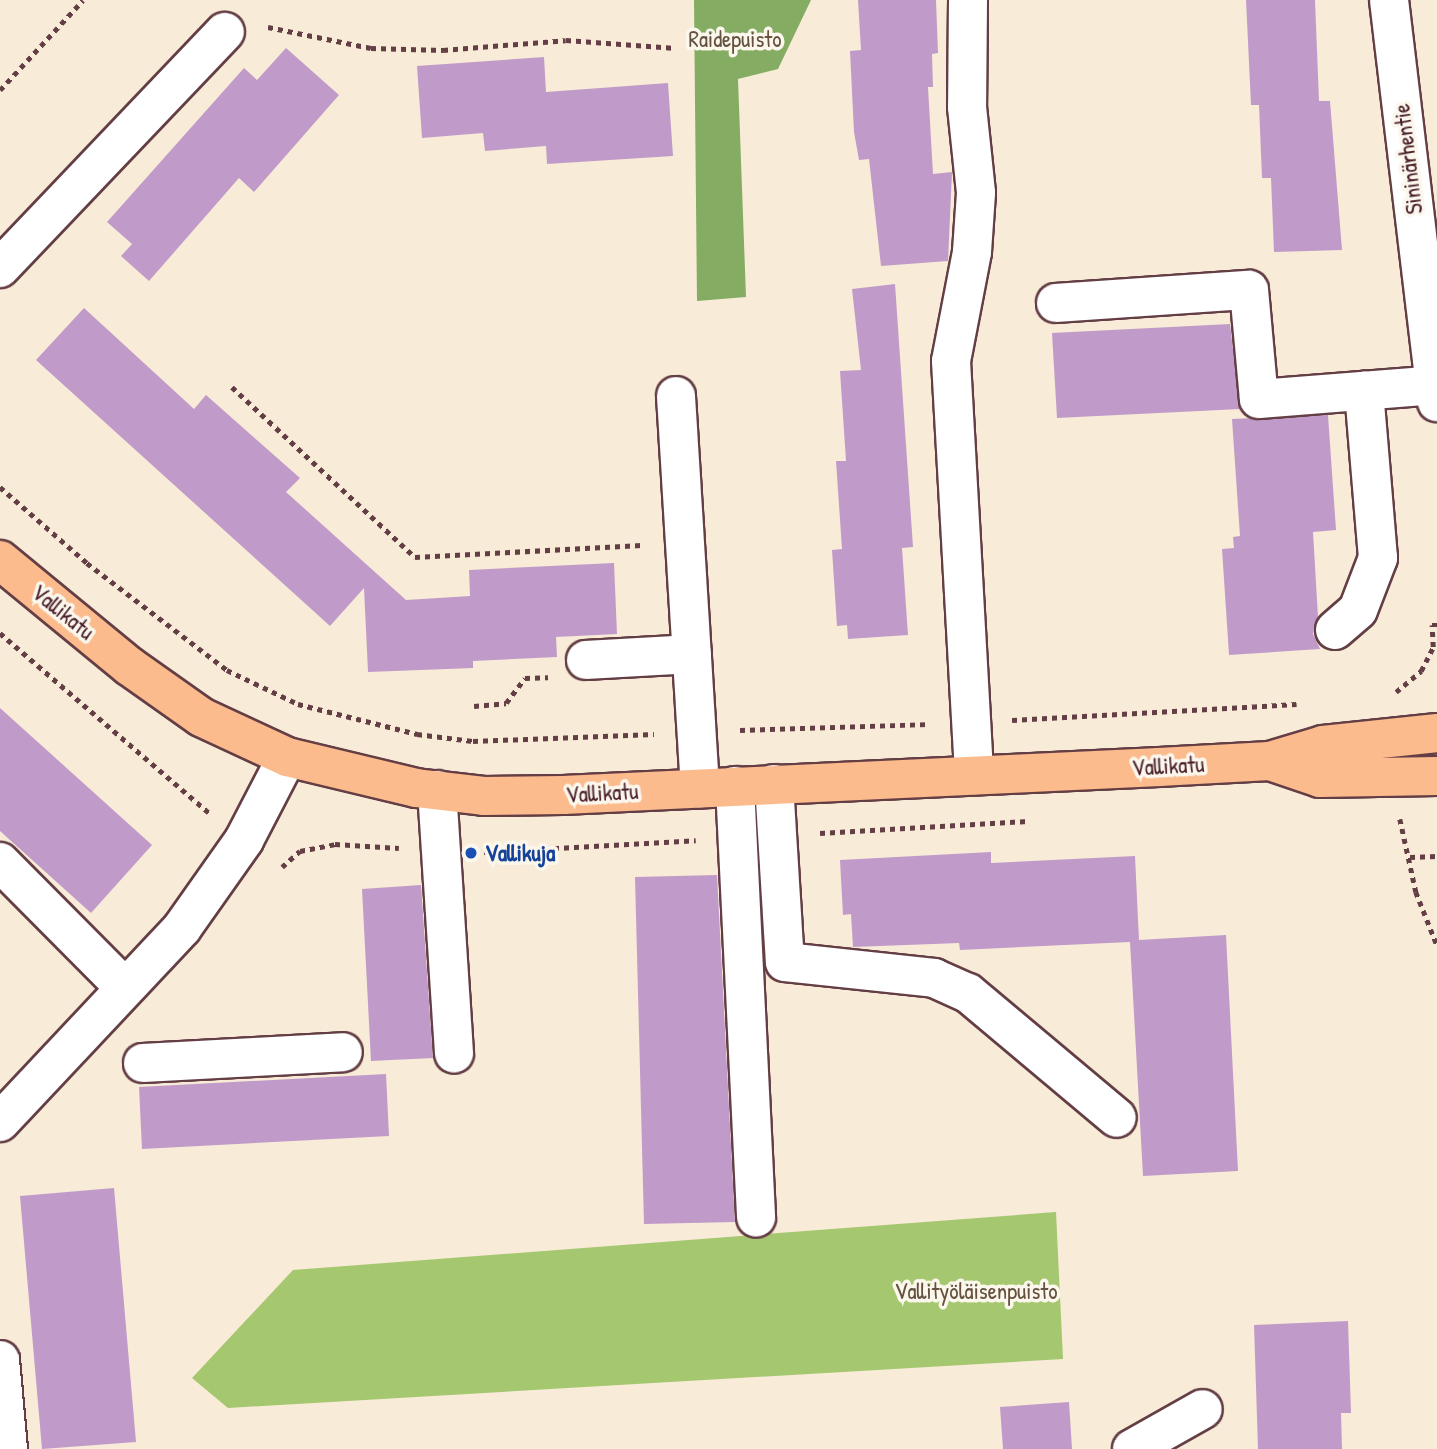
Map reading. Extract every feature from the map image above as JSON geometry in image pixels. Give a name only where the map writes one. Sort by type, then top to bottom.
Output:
[{"type":"main road","name":"Vallikatu","points":[[0,560],[129,666],[201,717],[287,757],[437,790],[484,796],[1270,761],[1323,745],[1437,733]]},
{"type":"main road","name":"Vallikatu","points":[[1270,761],[1320,779],[1437,776]]},
{"type":"street","points":[[968,0],[967,107],[976,193],[972,252],[951,361],[974,775]]},
{"type":"street","name":"Sininärhentie","points":[[1389,0],[1433,330],[1436,393]]},
{"type":"street","points":[[0,268],[225,32]]},
{"type":"street","points":[[1056,303],[1249,290],[1259,399],[1364,391],[1436,393]]},
{"type":"street","points":[[1335,630],[1358,610],[1378,558],[1364,391]]},
{"type":"street","points":[[676,396],[692,654],[717,787],[757,1217]]},
{"type":"street","points":[[586,660],[692,654]]},
{"type":"street","points":[[0,1122],[182,928],[244,840],[287,757]]},
{"type":"street","points":[[774,784],[785,962],[934,978],[968,993],[1117,1118]]},
{"type":"street","points":[[437,790],[454,1053]]},
{"type":"street","points":[[0,862],[125,988]]},
{"type":"street","points":[[144,1063],[343,1052]]},
{"type":"street","points":[[0,1360],[8,1449]]},
{"type":"street","points":[[1132,1449],[1203,1409]]},
{"type":"path","points":[[0,90],[83,0]]},
{"type":"path","points":[[225,32],[272,26],[371,48],[443,50],[566,40],[676,48]]},
{"type":"path","points":[[232,387],[415,556],[685,542]]},
{"type":"path","points":[[474,706],[506,703],[525,678],[580,676],[586,660]]},
{"type":"path","points":[[1390,814],[1401,820],[1416,892],[1437,945]]},
{"type":"path","points":[[1410,857],[1437,856]]},
{"type":"green space","name":"Raidepuisto","points":[[694,0],[811,0],[778,69],[738,79],[746,297],[697,301]]},
{"type":"green space","name":"Vallityöläisenpuisto","points":[[1056,1212],[1063,1359],[228,1408],[192,1378],[293,1270]]},
{"type":"building","points":[[858,0],[936,0],[938,53],[932,54],[933,87],[928,87],[933,174],[952,172],[948,261],[881,266],[869,159],[859,160],[854,132],[850,51],[861,50]]},
{"type":"building","points":[[1246,0],[1315,0],[1319,101],[1330,101],[1342,250],[1274,252],[1271,178],[1262,178],[1259,105],[1251,105]]},
{"type":"building","points":[[286,48],[339,95],[254,192],[239,178],[149,281],[121,256],[132,244],[107,222],[244,68],[257,80]]},
{"type":"building","points":[[544,57],[546,92],[668,83],[673,156],[547,164],[546,146],[485,151],[483,133],[422,138],[417,66]]},
{"type":"building","points":[[895,284],[913,547],[902,548],[908,635],[848,639],[847,625],[837,626],[832,550],[842,549],[836,461],[846,461],[840,371],[861,370],[852,289]]},
{"type":"building","points":[[84,308],[194,409],[206,395],[300,478],[286,492],[406,600],[470,596],[469,570],[614,563],[617,634],[556,637],[557,657],[473,661],[473,668],[368,672],[364,588],[330,626],[36,360]]},
{"type":"building","points":[[1230,324],[1240,409],[1057,418],[1052,333]]},
{"type":"building","points":[[1328,415],[1336,530],[1313,532],[1318,617],[1313,634],[1320,649],[1229,655],[1222,549],[1234,548],[1233,537],[1240,536],[1232,419]]},
{"type":"building","points":[[0,708],[152,845],[91,913],[0,831]]},
{"type":"building","points":[[991,852],[991,863],[1135,856],[1139,940],[1226,935],[1238,1171],[1143,1176],[1130,942],[960,950],[959,943],[853,947],[851,914],[843,915],[840,860]]},
{"type":"building","points":[[717,875],[735,1222],[644,1224],[635,877]]},
{"type":"building","points":[[421,885],[433,1058],[371,1061],[362,889]]},
{"type":"building","points":[[386,1074],[389,1136],[142,1149],[139,1087]]},
{"type":"building","points":[[114,1188],[136,1442],[42,1449],[20,1196]]},
{"type":"building","points":[[1348,1321],[1351,1413],[1341,1413],[1342,1449],[1258,1449],[1254,1325]]},
{"type":"building","points":[[1069,1402],[1072,1449],[1003,1449],[1000,1407]]},
{"type":"place","name":"Vallikuja","points":[[471,853]]}]
